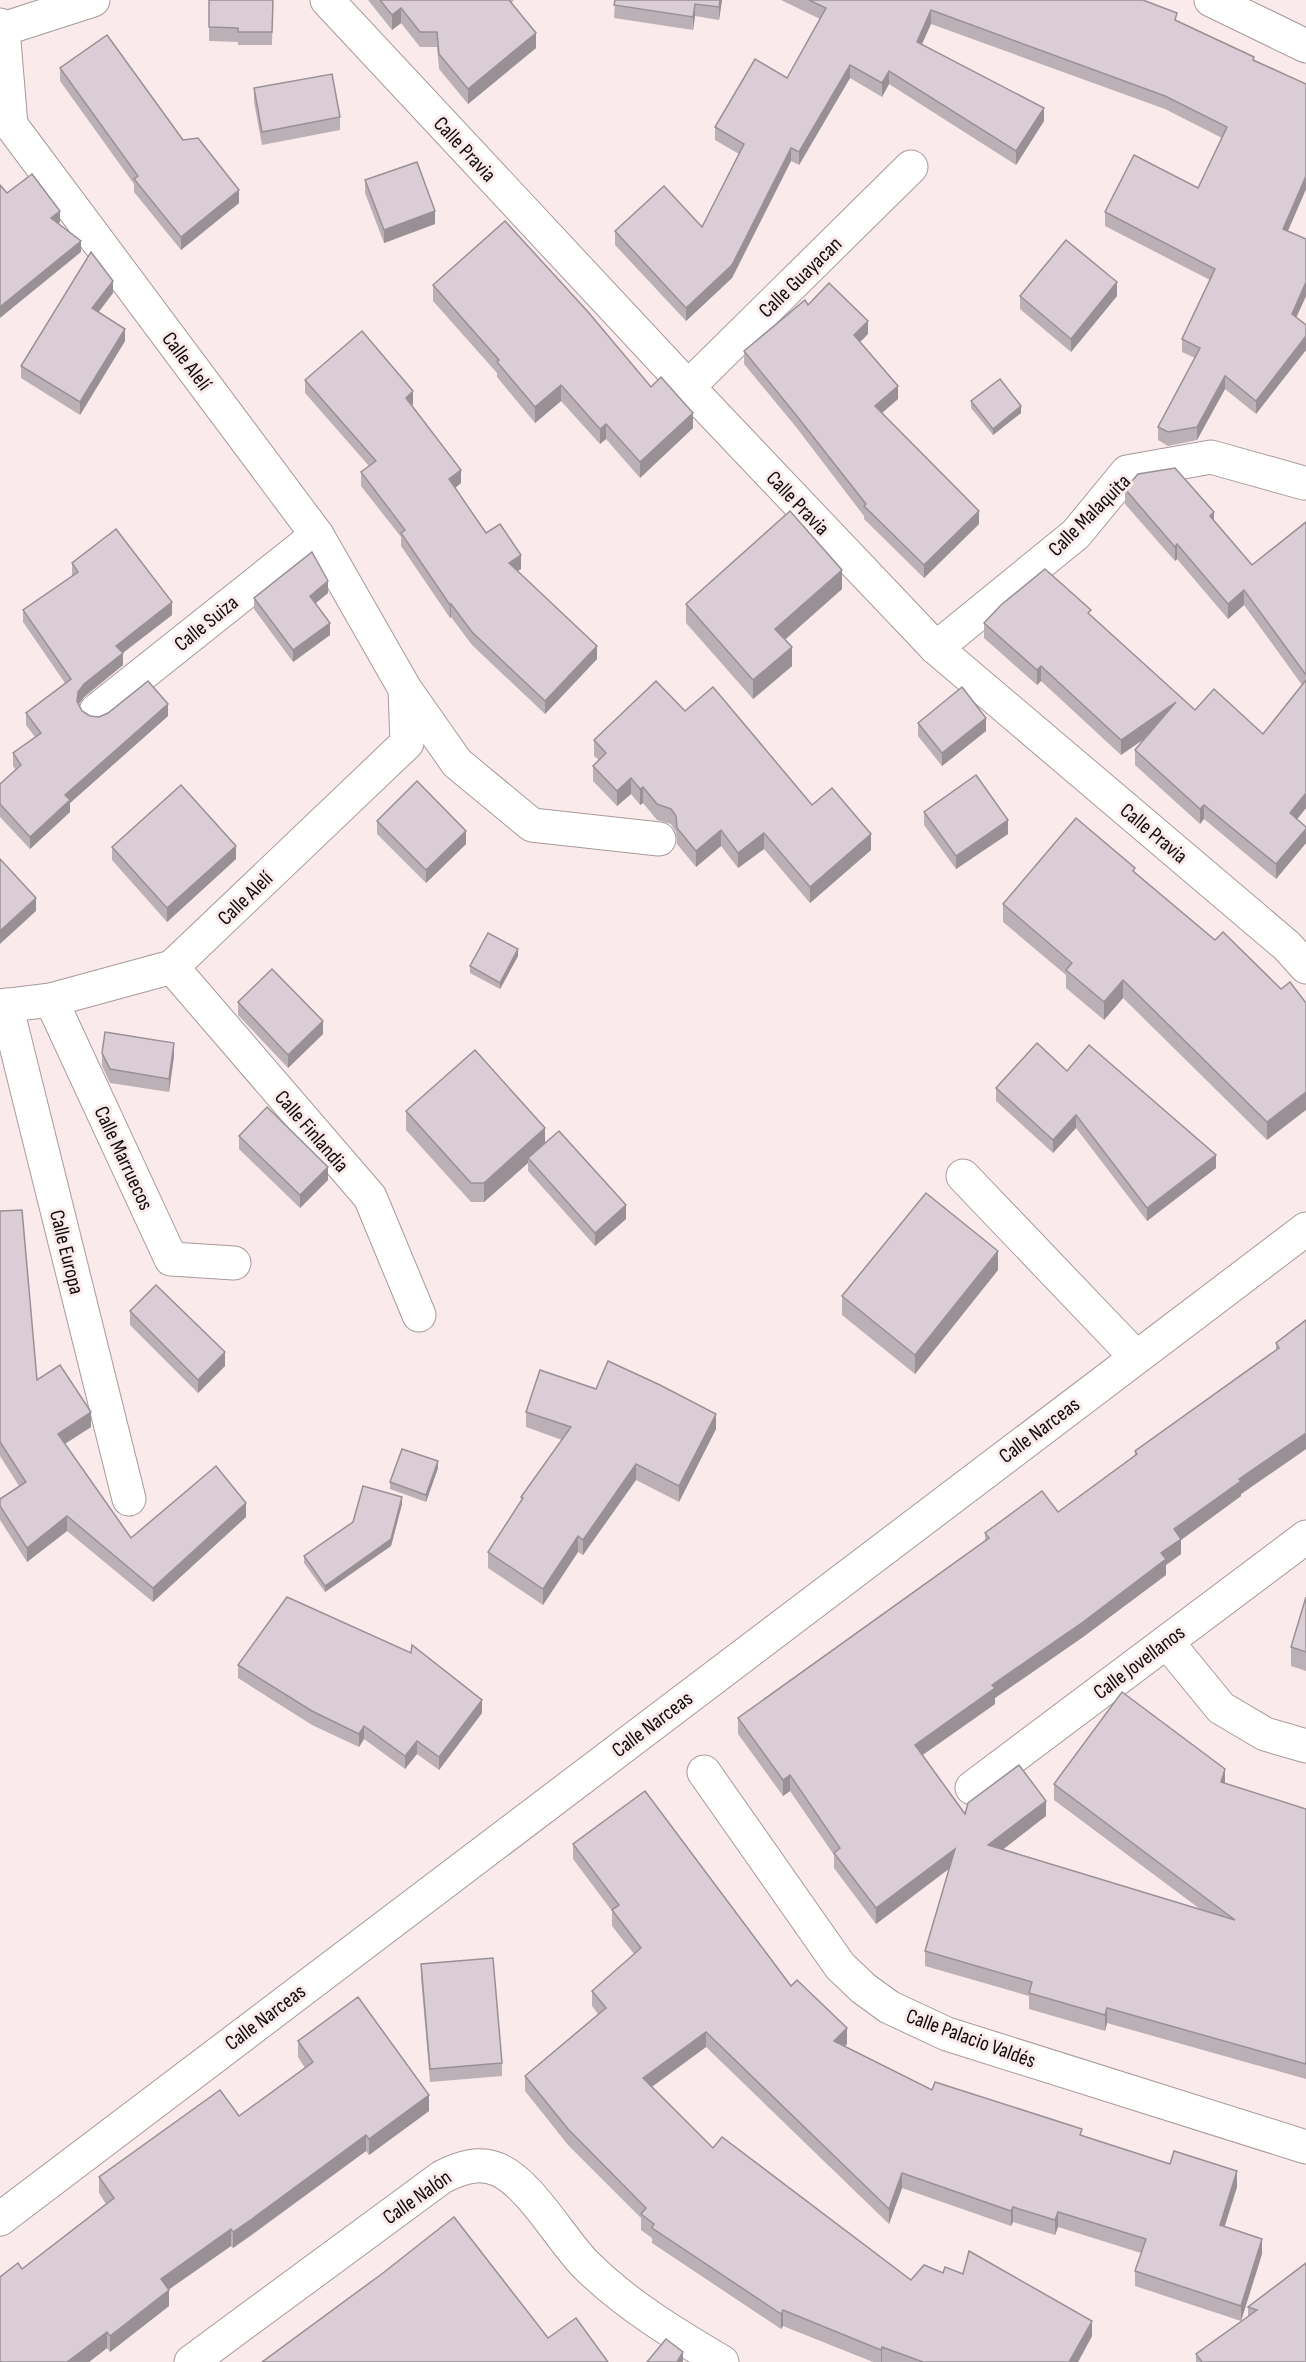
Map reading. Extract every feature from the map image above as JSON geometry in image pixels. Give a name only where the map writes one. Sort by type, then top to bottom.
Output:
[{"type":"street","points":[[1,27],[93,0]]},
{"type":"street","name":"Calle Pravia","points":[[327,0],[688,387],[936,648],[1300,948]]},
{"type":"street","points":[[1211,0],[1306,46]]},
{"type":"street","name":"Calle Alelí","points":[[1,27],[6,130],[317,534],[405,689],[457,763],[532,825],[659,839]]},
{"type":"street","name":"Calle Guayacan","points":[[688,387],[911,167]]},
{"type":"street","name":"Calle Malaquita","points":[[936,648],[1076,534],[1127,472],[1210,457],[1304,483]]},
{"type":"street","name":"Calle Suiza","points":[[96,711],[317,534]]},
{"type":"street","name":"Calle Alelí","points":[[3,1006],[51,1000],[172,967],[407,743],[405,689]]},
{"type":"street","name":"Calle Finlandia","points":[[172,967],[370,1197],[419,1315]]},
{"type":"street","name":"Calle Marruecos","points":[[51,1000],[171,1258],[234,1263]]},
{"type":"street","name":"Calle Europa","points":[[3,1006],[129,1499]]},
{"type":"street","points":[[963,1176],[1136,1357]]},
{"type":"street","name":"Calle Narceas","points":[[0,2219],[1306,1229]]},
{"type":"street","name":"Calle Jovellanos","points":[[972,1788],[1306,1537]]},
{"type":"street","points":[[1167,1642],[1221,1708],[1265,1734],[1306,1746]]},
{"type":"street","name":"Calle Palacio Valdés","points":[[704,1772],[840,1966],[863,1988],[889,2007],[947,2034],[1306,2147]]},
{"type":"street","name":"Calle Nalón","points":[[190,2362],[442,2177],[459,2168],[478,2166],[498,2169],[515,2179],[584,2263],[619,2295],[657,2323],[722,2362]]},
{"type":"building","points":[[209,0],[273,0],[272,32],[238,32],[238,28],[209,27]]},
{"type":"building","points":[[380,0],[509,0],[536,33],[468,89],[439,54],[437,32],[420,32],[401,8],[392,15]]},
{"type":"building","points":[[615,0],[720,0],[719,7],[695,4],[693,17],[614,5]]},
{"type":"building","points":[[809,0],[1143,0],[1177,13],[1175,20],[1306,84],[1306,176],[1283,229],[1306,239],[1306,282],[1292,314],[1306,325],[1306,336],[1256,401],[1225,376],[1197,427],[1168,432],[1158,427],[1200,348],[1182,339],[1215,269],[1105,212],[1134,155],[1198,188],[1227,127],[1165,96],[931,10],[917,42],[1044,108],[1016,151],[889,71],[882,83],[850,65],[799,152],[791,148],[732,265],[686,308],[615,231],[664,186],[702,227],[744,144],[715,127],[755,59],[787,78],[826,8]]},
{"type":"building","points":[[107,35],[183,140],[198,138],[239,190],[181,237],[134,179],[138,176],[60,68]]},
{"type":"building","points":[[332,74],[340,117],[262,132],[254,88]]},
{"type":"building","points":[[417,162],[435,211],[384,230],[365,180]]},
{"type":"building","points":[[32,174],[60,211],[51,218],[81,241],[0,307],[0,185],[7,193]]},
{"type":"building","points":[[505,221],[589,313],[651,387],[661,377],[693,413],[640,462],[606,424],[600,429],[561,385],[535,407],[497,362],[499,360],[433,285]]},
{"type":"building","points":[[1066,240],[1117,282],[1071,339],[1020,296]]},
{"type":"building","points":[[91,252],[113,281],[92,308],[125,329],[80,402],[21,366]]},
{"type":"building","points":[[829,283],[868,321],[854,335],[898,386],[875,406],[979,511],[924,565],[864,506],[866,504],[744,351],[805,300],[808,305]]},
{"type":"building","points":[[362,331],[413,391],[406,398],[461,470],[449,479],[486,533],[500,524],[521,555],[509,563],[597,646],[545,701],[472,632],[450,605],[401,533],[405,530],[361,472],[376,461],[305,380]]},
{"type":"building","points":[[1000,379],[1021,406],[993,429],[971,401]]},
{"type":"building","points":[[1175,468],[1214,512],[1210,516],[1252,565],[1306,522],[1306,675],[1244,590],[1228,604],[1177,544],[1175,547],[1125,489],[1138,474]]},
{"type":"building","points":[[790,511],[842,570],[775,629],[792,647],[753,680],[686,604]]},
{"type":"building","points":[[116,529],[172,602],[116,646],[123,653],[84,684],[78,692],[77,701],[82,711],[90,716],[99,717],[108,713],[148,681],[168,704],[65,795],[70,800],[30,837],[0,804],[0,784],[21,765],[13,753],[41,733],[26,713],[71,679],[23,610],[78,572],[72,563]]},
{"type":"building","points":[[312,552],[328,581],[310,596],[330,623],[293,650],[254,598]]},
{"type":"building","points":[[1045,569],[1091,610],[1088,613],[1195,710],[1214,689],[1263,734],[1306,680],[1306,793],[1290,813],[1306,829],[1276,864],[1204,805],[1200,809],[1135,750],[1176,702],[1121,740],[1041,666],[1037,670],[984,623],[1001,605]]},
{"type":"building","points":[[656,681],[685,711],[713,687],[812,805],[832,788],[871,834],[810,887],[764,833],[738,853],[721,830],[696,851],[677,828],[676,816],[671,809],[657,804],[643,787],[640,789],[631,778],[617,791],[593,766],[606,753],[594,740]]},
{"type":"building","points":[[962,687],[986,718],[942,753],[918,723]]},
{"type":"building","points":[[976,775],[1008,820],[956,856],[924,812]]},
{"type":"building","points":[[417,781],[466,831],[426,870],[377,821]]},
{"type":"building","points":[[181,785],[236,846],[167,908],[112,847]]},
{"type":"building","points":[[1076,818],[1135,868],[1133,871],[1215,940],[1223,932],[1281,989],[1290,982],[1306,1003],[1306,1092],[1267,1122],[1123,980],[1104,1002],[1066,970],[1072,963],[1003,904]]},
{"type":"building","points":[[0,859],[36,898],[0,931]]},
{"type":"building","points":[[488,933],[518,949],[500,983],[470,966]]},
{"type":"building","points":[[272,969],[323,1021],[288,1055],[238,1002]]},
{"type":"building","points":[[105,1032],[174,1043],[169,1079],[110,1069],[102,1053]]},
{"type":"building","points":[[1037,1043],[1067,1071],[1089,1045],[1216,1155],[1147,1208],[1076,1115],[1053,1140],[996,1088]]},
{"type":"building","points":[[475,1050],[545,1128],[484,1183],[471,1183],[406,1111]]},
{"type":"building","points":[[267,1107],[328,1167],[300,1195],[239,1136]]},
{"type":"building","points":[[559,1131],[626,1205],[595,1233],[528,1158]]},
{"type":"building","points":[[926,1193],[998,1251],[915,1355],[842,1296]]},
{"type":"building","points":[[22,1210],[37,1380],[60,1365],[91,1412],[58,1434],[131,1538],[216,1466],[246,1503],[153,1588],[67,1516],[27,1548],[0,1506],[0,1499],[26,1482],[0,1442],[0,1211]]},
{"type":"building","points":[[156,1285],[225,1352],[198,1380],[130,1311]]},
{"type":"building","points":[[1306,1320],[1306,1433],[1239,1479],[1241,1481],[1174,1529],[1181,1539],[1161,1553],[1166,1559],[1083,1622],[992,1685],[995,1688],[915,1745],[965,1814],[968,1803],[1019,1765],[1046,1801],[988,1845],[1235,1920],[1054,1784],[1122,1692],[1225,1769],[1221,1782],[1306,1809],[1306,2064],[1107,2008],[1105,2015],[1029,1993],[1032,1982],[925,1951],[955,1849],[876,1908],[834,1853],[840,1848],[790,1775],[783,1780],[738,1718],[989,1538],[985,1533],[1042,1491],[1058,1512],[1137,1454],[1135,1451],[1279,1348],[1276,1343]]},
{"type":"building","points":[[608,1361],[716,1414],[679,1486],[636,1464],[583,1540],[578,1536],[543,1589],[488,1552],[523,1498],[521,1497],[571,1427],[526,1412],[540,1370],[596,1389]]},
{"type":"building","points":[[402,1449],[438,1461],[426,1495],[390,1482]]},
{"type":"building","points":[[363,1486],[402,1497],[391,1539],[325,1586],[304,1556],[353,1522]]},
{"type":"building","points":[[287,1597],[411,1653],[412,1645],[482,1700],[439,1757],[417,1741],[405,1756],[364,1726],[359,1734],[312,1711],[238,1665]]},
{"type":"building","points":[[1306,1597],[1306,1652],[1291,1647]]},
{"type":"building","points":[[645,1791],[791,1986],[797,1980],[847,2028],[834,2041],[932,2090],[935,2082],[1082,2129],[1080,2135],[1170,2164],[1174,2151],[1237,2171],[1220,2225],[1262,2239],[1241,2306],[1135,2271],[1146,2239],[1058,2212],[1055,2220],[1013,2207],[1011,2211],[902,2173],[889,2209],[706,2032],[643,2078],[713,2148],[722,2137],[911,2280],[924,2265],[943,2273],[945,2267],[963,2274],[969,2251],[1092,2321],[1069,2362],[923,2362],[882,2347],[881,2350],[783,2310],[781,2314],[652,2228],[654,2224],[641,2214],[646,2208],[568,2129],[525,2076],[606,2008],[592,1991],[641,1948],[612,1910],[619,1905],[573,1844]]},
{"type":"building","points":[[493,1958],[502,2063],[430,2069],[421,1964]]},
{"type":"building","points":[[358,1997],[429,2095],[369,2139],[366,2135],[252,2219],[233,2232],[231,2229],[161,2279],[169,2290],[110,2336],[107,2332],[67,2362],[0,2362],[0,2277],[18,2263],[22,2269],[114,2198],[99,2177],[220,2090],[239,2116],[313,2062],[298,2041]]},
{"type":"building","points":[[454,2217],[548,2338],[576,2318],[608,2362],[262,2362],[383,2273]]},
{"type":"building","points":[[1306,2263],[1306,2362],[1202,2362],[1196,2354],[1257,2310],[1248,2307]]},
{"type":"building","points":[[666,2339],[683,2352],[677,2362],[647,2362]]}]
